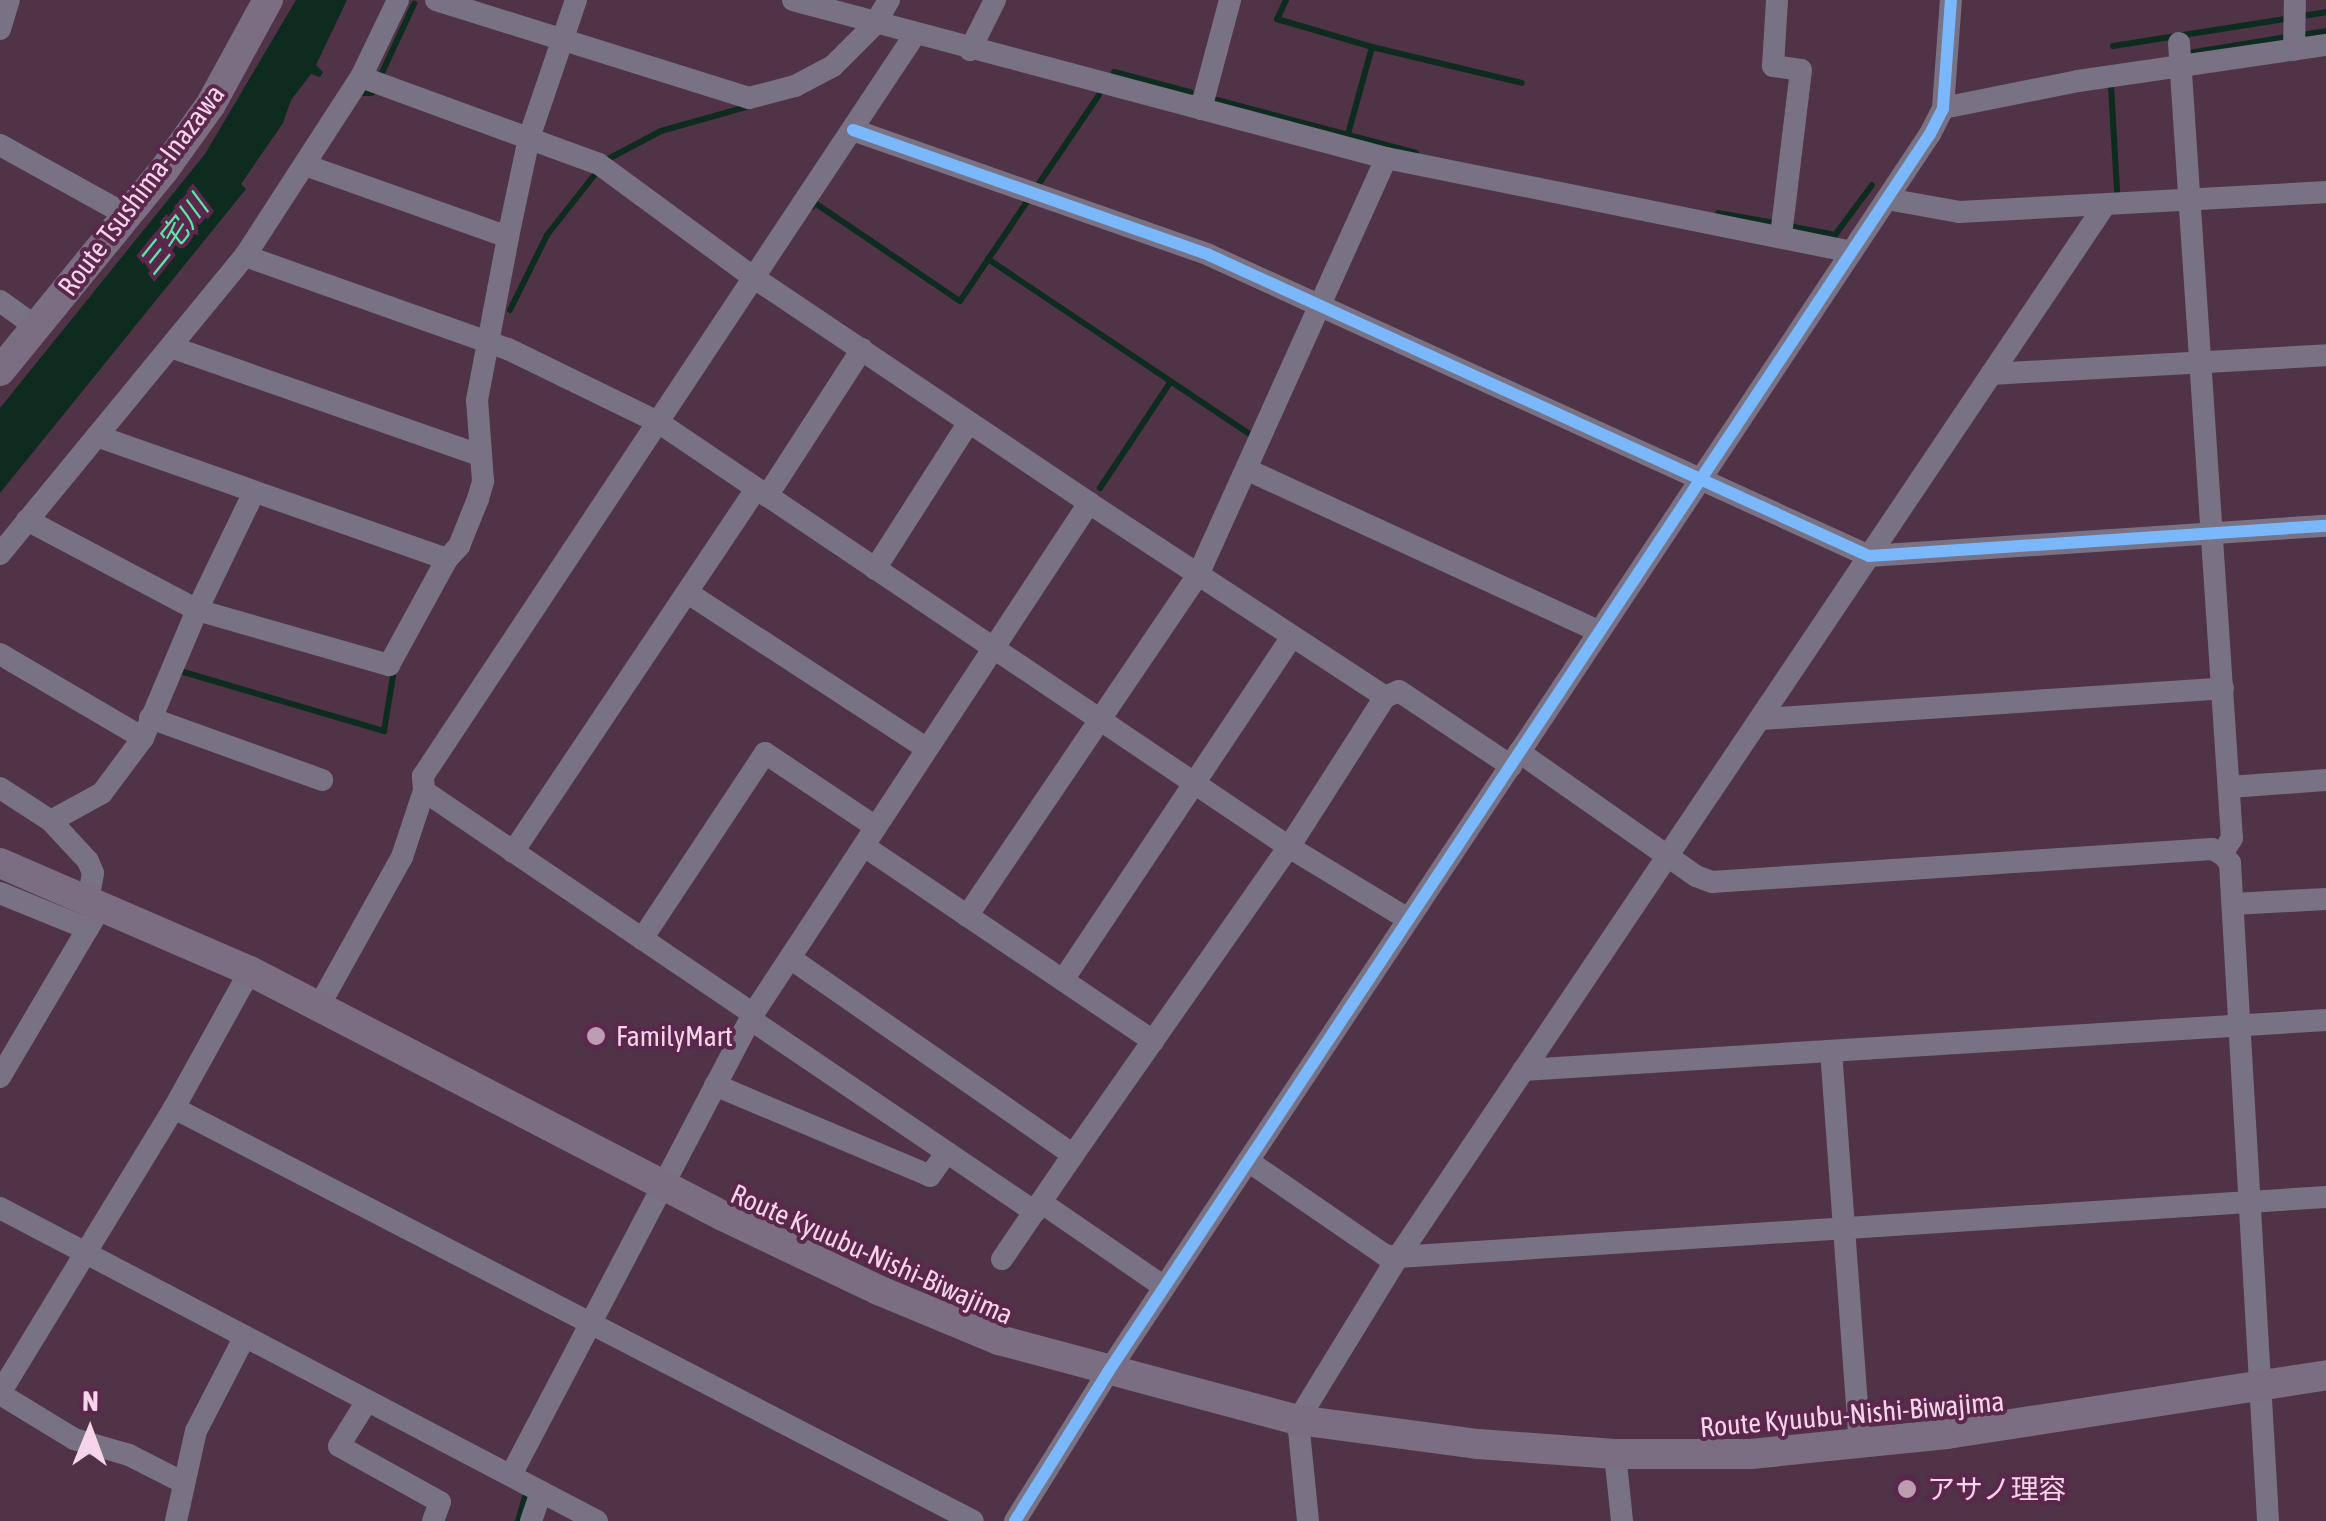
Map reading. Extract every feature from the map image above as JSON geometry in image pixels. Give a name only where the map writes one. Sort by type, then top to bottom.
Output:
[{"type":"main road","name":"Route Tsushima-Inazawa","points":[[0,371],[211,104],[268,0]]},
{"type":"main road","name":"Route Kyuubu-Nishi-Biwajima","points":[[0,863],[92,912],[250,970],[661,1184],[878,1290],[999,1340],[1298,1420],[1478,1444],[1615,1454],[1751,1454],[1860,1444],[2326,1375]]},
{"type":"street","points":[[0,554],[245,256],[361,78],[398,0]]},
{"type":"street","points":[[436,0],[748,98],[795,86],[833,66],[874,25],[889,0]]},
{"type":"street","points":[[27,520],[197,610],[389,665],[447,559],[460,546],[478,500],[483,481],[477,400],[508,237],[530,138],[576,0]]},
{"type":"street","points":[[793,0],[914,36],[1386,158],[1849,251]]},
{"type":"street","points":[[970,50],[995,0]]},
{"type":"street","points":[[1201,108],[1230,0]]},
{"type":"street","points":[[1777,0],[1773,66],[1801,70],[1781,236]]},
{"type":"street","points":[[1015,1521],[1108,1372],[1701,483],[1943,108],[1950,0]]},
{"type":"street","points":[[2294,0],[2294,50]]},
{"type":"street","points":[[319,1006],[402,857],[424,791],[422,776],[914,36]]},
{"type":"street","points":[[1943,108],[2180,55],[2326,45]]},
{"type":"street","points":[[2180,55],[2232,838],[2222,854]]},
{"type":"street","points":[[361,78],[599,164],[753,276],[1385,698]]},
{"type":"street","points":[[852,130],[1209,255],[1701,483],[1869,556],[2326,526]]},
{"type":"street","points":[[0,145],[127,215]]},
{"type":"street","points":[[967,916],[1198,575],[1386,158]]},
{"type":"street","points":[[305,165],[508,237]]},
{"type":"street","points":[[1887,199],[1959,212],[2326,192]]},
{"type":"street","points":[[1308,1521],[1298,1420],[1398,1256],[2105,205]]},
{"type":"street","points":[[245,256],[490,342],[658,422],[1289,847],[1408,919]]},
{"type":"street","points":[[0,301],[36,327]]},
{"type":"street","points":[[172,346],[480,455]]},
{"type":"street","points":[[514,852],[688,592],[862,348]]},
{"type":"street","points":[[1992,374],[2326,356]]},
{"type":"street","points":[[874,569],[970,422]]},
{"type":"street","points":[[97,436],[447,559]]},
{"type":"street","points":[[1248,470],[1600,632]]},
{"type":"street","points":[[50,821],[102,793],[146,728],[254,492]]},
{"type":"street","points":[[510,1475],[752,1016],[1090,503]]},
{"type":"street","points":[[688,592],[927,749]]},
{"type":"street","points":[[1064,980],[1292,636]]},
{"type":"street","points":[[0,654],[146,728],[322,780]]},
{"type":"street","points":[[1762,719],[2222,688]]},
{"type":"street","points":[[1002,1259],[1289,847],[1385,698],[1398,690],[1712,882],[2212,849],[2230,863],[2268,1521]]},
{"type":"street","points":[[642,939],[765,753],[967,916],[1154,1041]]},
{"type":"street","points":[[2229,787],[2326,780]]},
{"type":"street","points":[[0,788],[74,841],[92,873],[92,912],[0,1077]]},
{"type":"street","points":[[424,791],[947,1152],[1164,1287]]},
{"type":"street","points":[[0,893],[92,912]]},
{"type":"street","points":[[2233,904],[2326,899]]},
{"type":"street","points":[[790,958],[1073,1154]]},
{"type":"street","points":[[182,1482],[128,1455],[74,1439],[0,1394],[174,1108],[250,970]]},
{"type":"street","points":[[1523,1070],[2326,1020]]},
{"type":"street","points":[[1831,1051],[1860,1444]]},
{"type":"street","points":[[714,1085],[930,1176],[947,1152]]},
{"type":"street","points":[[174,1108],[973,1521]]},
{"type":"street","points":[[1248,1161],[1386,1255],[1398,1256],[2326,1198]]},
{"type":"street","points":[[0,1208],[596,1521]]},
{"type":"street","points":[[176,1521],[196,1431],[244,1338]]},
{"type":"street","points":[[367,1401],[340,1446],[440,1502],[433,1521]]},
{"type":"street","points":[[1615,1454],[1622,1521]]},
{"type":"street","points":[[531,1521],[541,1492]]},
{"type":"water","name":"三宅川","points":[[296,0],[347,0],[316,65],[323,72],[320,77],[311,74],[291,100],[283,123],[241,184],[246,189],[0,493],[0,408],[205,154]]},
{"type":"waterway","points":[[1286,0],[1277,19],[1372,47],[1348,134]]},
{"type":"waterway","points":[[380,77],[414,4]]},
{"type":"waterway","points":[[2302,12],[2302,16],[2326,12]]},
{"type":"waterway","points":[[2113,46],[2285,19]]},
{"type":"waterway","points":[[2301,35],[2326,31]]},
{"type":"waterway","points":[[2189,53],[2287,37]]},
{"type":"waterway","points":[[1372,47],[1522,83]]},
{"type":"waterway","points":[[1114,72],[1190,92]]},
{"type":"waterway","points":[[2111,86],[2117,191]]},
{"type":"waterway","points":[[364,93],[372,93]]},
{"type":"waterway","points":[[1038,185],[1099,95]]},
{"type":"waterway","points":[[1217,100],[1416,153]]},
{"type":"waterway","points":[[608,159],[661,131],[746,107]]},
{"type":"waterway","points":[[510,310],[547,235],[596,173]]},
{"type":"waterway","points":[[1789,226],[1835,235],[1872,185]]},
{"type":"waterway","points":[[812,207],[815,203],[960,301],[1028,200]]},
{"type":"waterway","points":[[1718,213],[1774,223]]},
{"type":"waterway","points":[[988,259],[1251,435]]},
{"type":"waterway","points":[[1100,488],[1171,381]]},
{"type":"waterway","points":[[180,671],[384,731],[393,676]]},
{"type":"waterway","points":[[518,1521],[525,1497]]},
{"type":"cycle path","points":[[1015,1521],[1108,1372],[1930,134],[1943,108],[1951,0]]},
{"type":"cycle path","points":[[853,130],[1209,255],[1869,556],[2326,526]]},
{"type":"place","name":"FamilyMart","points":[[596,1036]]},
{"type":"place","name":"アサノ理容","points":[[1907,1489]]}]
